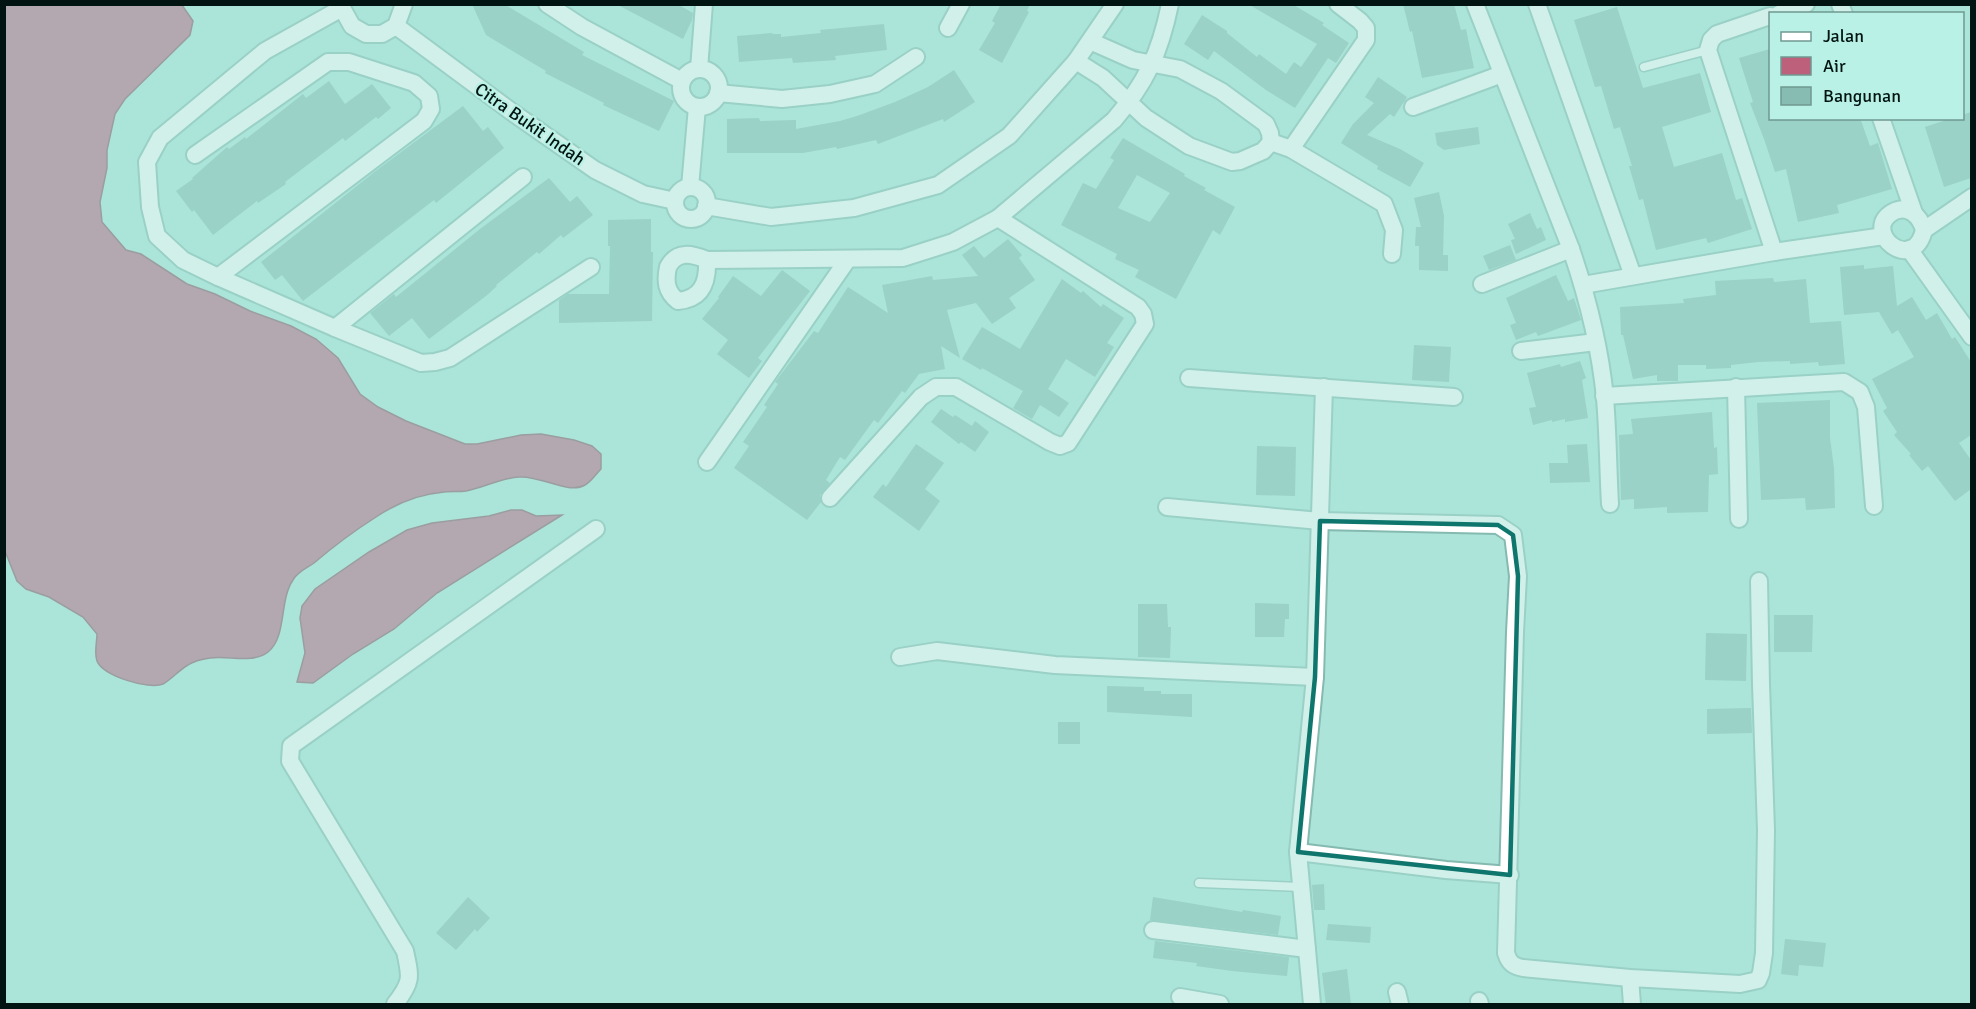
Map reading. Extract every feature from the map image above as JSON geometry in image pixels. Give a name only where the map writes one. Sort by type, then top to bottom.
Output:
[{"type":"street","points":[[404,4],[396,26],[382,34],[366,34],[352,26],[342,6],[265,51],[160,138],[147,162],[150,207],[157,236],[183,260],[218,278],[421,363],[450,358],[591,267]]},
{"type":"street","points":[[546,4],[582,27],[682,81]]},
{"type":"street","points":[[699,69],[704,4]]},
{"type":"street","points":[[948,28],[961,4]]},
{"type":"street","points":[[675,201],[682,190],[690,187],[702,192],[706,206],[771,217],[854,208],[938,185],[1009,136],[1076,61],[1115,4]]},
{"type":"street","points":[[707,260],[903,258],[952,242],[998,218],[1114,120],[1130,102],[1152,64],[1163,38],[1170,4]]},
{"type":"street","points":[[1292,149],[1366,40],[1366,28],[1338,4]]},
{"type":"street","points":[[1475,4],[1583,285],[1596,342],[1604,396],[1610,504]]},
{"type":"street","points":[[1537,4],[1633,276]]},
{"type":"street","points":[[1784,12],[1806,4]]},
{"type":"street","points":[[1769,16],[1717,34],[1711,40],[1708,50],[1774,252]]},
{"type":"street","name":"Citra Bukit Indah","points":[[396,26],[595,170],[643,194],[675,201],[679,214],[685,218],[692,219],[699,216],[704,212],[706,206]]},
{"type":"street","points":[[1076,61],[1103,78],[1146,118],[1189,146],[1222,160],[1240,161],[1263,151],[1271,142],[1266,124],[1221,91],[1180,69],[1133,60],[1090,41]]},
{"type":"street","points":[[718,93],[782,99],[830,94],[875,84],[916,57]]},
{"type":"street","points":[[195,154],[328,62],[349,62],[414,83],[429,96],[431,109],[424,121],[218,278]]},
{"type":"street","points":[[692,70],[710,72],[718,81],[718,93],[710,104],[698,107],[685,101],[680,88],[682,81],[692,70]]},
{"type":"street","points":[[1413,107],[1502,74]]},
{"type":"street","points":[[690,187],[698,107]]},
{"type":"street","points":[[1882,120],[1914,213],[1921,220],[1924,230],[1917,245],[1909,249],[1894,248],[1887,243],[1883,226],[1887,217],[1895,211],[1905,210],[1914,213]]},
{"type":"street","points":[[1271,142],[1292,149],[1384,204],[1394,230],[1392,254]]},
{"type":"street","points":[[334,328],[523,177]]},
{"type":"street","points":[[1924,230],[1971,197]]},
{"type":"street","points":[[830,498],[921,397],[936,387],[956,387],[1050,442],[1060,446],[1068,443],[1145,324],[1143,314],[1138,307],[998,218]]},
{"type":"street","points":[[1583,285],[1774,252],[1884,236]]},
{"type":"street","points":[[1482,284],[1571,249]]},
{"type":"street","points":[[1909,249],[1971,337]]},
{"type":"street","points":[[707,462],[848,259]]},
{"type":"street","points":[[1521,351],[1596,342]]},
{"type":"street","points":[[1189,378],[1454,397]]},
{"type":"street","points":[[1604,396],[1844,382],[1860,392],[1866,407],[1874,506]]},
{"type":"street","points":[[1312,1005],[1298,852],[1315,677],[1324,387]]},
{"type":"street","points":[[1736,387],[1738,519]]},
{"type":"street","points":[[1167,507],[1320,521],[1498,525],[1513,535],[1518,576],[1506,953],[1508,960],[1515,967],[1630,978],[1740,984],[1758,980],[1764,953],[1766,830],[1760,581]]},
{"type":"street","points":[[395,1005],[407,988],[409,970],[405,951],[290,760],[291,746],[596,529]]},
{"type":"street","points":[[900,657],[937,651],[1055,664],[1315,677]]},
{"type":"street","points":[[1298,852],[1446,870],[1509,875]]},
{"type":"street","points":[[1153,930],[1307,949]]},
{"type":"street","points":[[1630,978],[1632,1005]]},
{"type":"street","points":[[1180,997],[1220,1005]]},
{"type":"lane","points":[[1644,67],[1708,50]]},
{"type":"lane","points":[[1199,883],[1301,887]]},
{"type":"highlighted area","points":[[1320,521],[1498,525],[1513,535],[1518,576],[1510,875],[1298,852],[1315,677]]},
{"type":"water","points":[[5,4],[182,5],[193,21],[190,35],[125,99],[115,114],[107,150],[107,168],[100,202],[102,222],[126,250],[141,254],[187,284],[291,326],[316,339],[338,358],[360,394],[378,407],[406,421],[465,444],[541,434],[574,440],[592,446],[601,454],[601,469],[587,484],[578,487],[571,488],[519,477],[466,491],[425,495],[392,507],[352,533],[295,577],[286,598],[278,637],[274,645],[262,656],[255,658],[217,657],[199,660],[185,667],[163,684],[156,685],[127,680],[101,667],[96,658],[97,634],[83,617],[49,597],[26,589],[17,581],[5,551]]},
{"type":"water","points":[[511,510],[522,510],[536,516],[562,515],[437,593],[394,629],[353,654],[313,683],[297,682],[305,653],[300,618],[302,606],[315,589],[369,552],[407,530],[432,523],[489,516]]},
{"type":"building","points":[[472,4],[504,4],[584,52],[582,55],[674,101],[659,131],[603,105],[604,103],[545,73],[546,71],[486,35]]},
{"type":"building","points":[[616,4],[677,4],[693,13],[692,20],[683,39]]},
{"type":"building","points":[[1001,4],[1030,4],[1027,11],[1029,12],[1002,63],[979,50],[995,23],[992,21]]},
{"type":"building","points":[[1248,4],[1292,4],[1324,23],[1322,25],[1349,43],[1336,63],[1328,58],[1295,108],[1266,90],[1214,51],[1208,60],[1184,44],[1202,15],[1227,31],[1257,57],[1259,54],[1286,74],[1294,62],[1301,67],[1317,44]]},
{"type":"building","points":[[1403,4],[1454,4],[1461,30],[1466,29],[1474,68],[1422,78],[1412,31],[1410,32]]},
{"type":"building","points":[[1617,7],[1643,88],[1700,73],[1711,112],[1662,127],[1674,167],[1722,153],[1736,200],[1742,198],[1752,229],[1708,243],[1706,238],[1656,250],[1643,199],[1639,200],[1629,166],[1632,166],[1620,127],[1614,129],[1601,86],[1595,87],[1574,20]]},
{"type":"building","points":[[884,24],[887,50],[835,56],[836,60],[793,63],[792,58],[739,62],[737,36],[772,33],[781,34],[781,37],[821,33],[820,30]]},
{"type":"building","points":[[1769,49],[1769,120],[1861,120],[1870,146],[1878,143],[1892,189],[1837,205],[1839,213],[1798,222],[1786,169],[1775,172],[1750,103],[1753,102],[1739,58]]},
{"type":"building","points":[[954,70],[975,102],[944,122],[943,119],[878,144],[876,140],[837,149],[836,147],[803,153],[727,153],[727,119],[796,120],[796,129],[840,121],[895,102],[928,87]]},
{"type":"building","points":[[1378,77],[1407,97],[1394,117],[1390,114],[1367,135],[1400,149],[1424,163],[1410,187],[1377,169],[1378,166],[1341,143],[1353,124],[1374,103],[1365,97]]},
{"type":"building","points":[[329,81],[345,104],[372,84],[391,108],[345,141],[343,138],[285,182],[286,184],[258,203],[257,201],[213,235],[176,191],[193,179],[227,147],[229,149],[245,137],[246,139],[303,94],[306,98]]},
{"type":"building","points":[[463,106],[483,131],[488,127],[504,148],[436,203],[434,200],[303,301],[282,275],[275,280],[261,262],[377,170]]},
{"type":"building","points":[[1971,112],[1971,178],[1944,187],[1925,127],[1946,120],[1964,120],[1964,114]]},
{"type":"building","points":[[1478,127],[1480,144],[1444,150],[1437,145],[1435,133]]},
{"type":"building","points":[[1123,138],[1185,174],[1184,176],[1206,188],[1204,190],[1235,207],[1220,235],[1213,230],[1176,299],[1135,277],[1139,270],[1115,259],[1117,254],[1061,225],[1083,183],[1096,189],[1114,160],[1110,158]],"holes":[[[1137,175],[1170,193],[1150,222],[1118,208]]]},
{"type":"building","points":[[549,178],[570,202],[577,196],[593,215],[563,238],[561,235],[539,254],[537,252],[486,296],[429,339],[412,318],[389,336],[370,313],[394,294],[396,297],[480,229]]},
{"type":"building","points":[[1439,192],[1444,216],[1443,255],[1448,255],[1448,271],[1419,270],[1419,246],[1415,246],[1416,227],[1421,227],[1414,198]]},
{"type":"building","points":[[1530,213],[1537,229],[1541,227],[1546,240],[1516,254],[1511,240],[1515,239],[1508,224]]},
{"type":"building","points":[[651,219],[652,321],[559,323],[559,300],[568,294],[609,294],[608,220]]},
{"type":"building","points":[[1008,239],[1022,255],[1019,258],[1035,280],[1009,298],[1016,308],[992,324],[976,303],[947,310],[960,358],[941,346],[945,369],[919,374],[905,393],[902,391],[878,423],[874,420],[845,460],[840,457],[826,480],[830,483],[820,495],[821,502],[807,520],[734,468],[749,446],[743,442],[767,407],[764,405],[778,384],[775,382],[814,331],[818,333],[848,287],[888,313],[882,285],[932,276],[933,280],[978,276],[962,255],[974,246],[984,258]]},
{"type":"building","points":[[1510,245],[1516,260],[1489,270],[1483,256]]},
{"type":"building","points":[[1864,265],[1864,269],[1893,266],[1897,306],[1912,297],[1926,320],[1937,313],[1952,339],[1955,337],[1971,362],[1971,435],[1959,443],[1971,460],[1971,489],[1955,501],[1928,466],[1922,471],[1894,435],[1897,432],[1883,411],[1887,408],[1872,379],[1914,357],[1898,330],[1892,334],[1879,312],[1844,315],[1840,267]]},
{"type":"building","points":[[782,270],[810,291],[758,358],[762,361],[749,378],[717,354],[728,340],[702,319],[733,276],[761,296]]},
{"type":"building","points":[[1556,275],[1568,301],[1574,298],[1581,320],[1538,336],[1536,332],[1516,340],[1510,325],[1516,323],[1506,298]]},
{"type":"building","points":[[1773,278],[1774,282],[1806,279],[1810,323],[1841,321],[1845,364],[1819,366],[1818,362],[1790,364],[1790,361],[1758,362],[1731,365],[1731,368],[1706,369],[1706,365],[1678,365],[1678,381],[1657,381],[1657,375],[1633,379],[1623,335],[1621,335],[1620,307],[1684,303],[1683,299],[1716,295],[1715,281]]},
{"type":"building","points":[[1062,279],[1081,293],[1083,291],[1101,307],[1103,304],[1124,318],[1107,343],[1114,347],[1095,377],[1066,359],[1048,389],[1069,403],[1059,417],[1040,405],[1032,419],[1013,408],[1023,391],[962,359],[982,327],[1020,349]]},
{"type":"building","points":[[1414,345],[1451,347],[1449,382],[1412,380]]},
{"type":"building","points":[[1580,361],[1586,378],[1582,380],[1588,418],[1565,422],[1565,419],[1552,422],[1552,420],[1533,425],[1529,408],[1536,407],[1527,373]]},
{"type":"building","points":[[1830,400],[1835,508],[1806,510],[1805,498],[1761,500],[1757,403]]},
{"type":"building","points":[[941,409],[972,426],[975,421],[989,432],[975,452],[961,442],[959,444],[931,422]]},
{"type":"building","points":[[1712,412],[1718,474],[1709,475],[1708,512],[1667,513],[1667,507],[1634,509],[1634,499],[1621,500],[1619,435],[1633,434],[1631,419]]},
{"type":"building","points":[[916,444],[944,463],[925,489],[940,501],[919,531],[873,497],[883,484],[886,487]]},
{"type":"building","points":[[1587,444],[1590,482],[1550,483],[1549,463],[1568,463],[1567,445]]},
{"type":"building","points":[[1257,446],[1296,447],[1295,496],[1256,495]]},
{"type":"building","points":[[1255,603],[1289,604],[1289,619],[1285,619],[1284,637],[1255,637]]},
{"type":"building","points":[[1138,604],[1167,604],[1168,627],[1171,627],[1170,658],[1138,657]]},
{"type":"building","points":[[1774,615],[1813,615],[1812,652],[1774,652]]},
{"type":"building","points":[[1706,633],[1747,634],[1746,681],[1705,680]]},
{"type":"building","points":[[1107,686],[1144,687],[1144,691],[1161,691],[1161,694],[1192,694],[1192,717],[1107,712]]},
{"type":"building","points":[[1751,708],[1752,733],[1707,734],[1707,709]]},
{"type":"building","points":[[1058,722],[1080,722],[1080,744],[1058,744]]},
{"type":"building","points":[[1324,884],[1325,910],[1314,910],[1312,885]]},
{"type":"building","points":[[468,897],[490,918],[477,932],[475,929],[456,950],[436,933]]},
{"type":"building","points":[[1153,897],[1281,916],[1278,935],[1150,920]]},
{"type":"building","points":[[1328,924],[1371,927],[1370,943],[1326,940]]},
{"type":"building","points":[[1785,939],[1826,943],[1823,967],[1799,965],[1798,976],[1781,974]]},
{"type":"building","points":[[1155,941],[1289,957],[1287,976],[1232,971],[1196,966],[1197,963],[1153,958]]},
{"type":"building","points":[[1347,969],[1351,1005],[1326,1005],[1322,973]]}]
